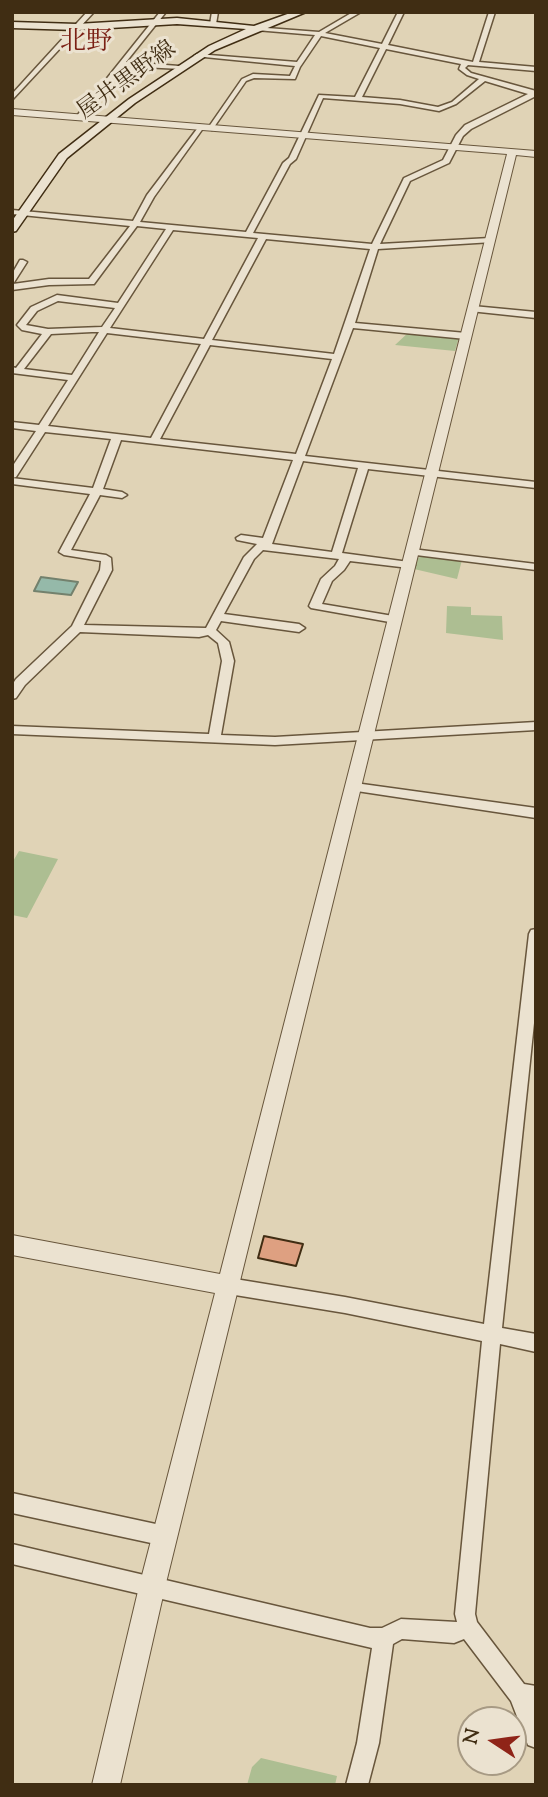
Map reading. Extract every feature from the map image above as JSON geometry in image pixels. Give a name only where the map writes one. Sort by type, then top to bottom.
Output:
[{"type":"main road","name":"屋井黒野線","points":[[12,229],[18,213],[63,156],[107,120],[197,56],[256,27],[302,12]]},
{"type":"main road","points":[[12,26],[77,27],[155,21],[256,27]]},
{"type":"street","points":[[12,98],[91,12]]},
{"type":"street","points":[[78,118],[163,12]]},
{"type":"street","points":[[213,24],[215,12]]},
{"type":"street","points":[[212,128],[244,80],[253,76],[293,78],[318,34],[358,12]]},
{"type":"street","points":[[358,98],[401,12]]},
{"type":"street","points":[[475,65],[492,12]]},
{"type":"street","points":[[256,27],[318,34],[475,65],[536,69]]},
{"type":"street","points":[[197,56],[299,64]]},
{"type":"street","points":[[466,63],[462,66],[463,70],[483,79],[535,94]]},
{"type":"street","points":[[121,64],[178,68]]},
{"type":"street","points":[[248,235],[304,136],[321,96],[446,108],[483,79]]},
{"type":"street","points":[[210,631],[249,556],[267,543],[350,325],[375,247],[407,180],[446,161],[468,127],[535,94]]},
{"type":"street","points":[[12,112],[536,154]]},
{"type":"street","points":[[12,287],[49,282],[91,282],[135,224],[150,197],[200,127]]},
{"type":"street","points":[[106,1785],[152,1587],[355,787],[512,152]]},
{"type":"street","points":[[18,213],[375,247],[490,240]]},
{"type":"street","points":[[121,495],[12,478],[170,227]]},
{"type":"street","points":[[154,441],[263,236]]},
{"type":"street","points":[[12,282],[15,272],[23,262]]},
{"type":"street","points":[[57,298],[64,284]]},
{"type":"street","points":[[120,306],[57,298],[34,309],[20,325],[48,332],[92,329],[337,357]]},
{"type":"street","points":[[473,309],[536,315]]},
{"type":"street","points":[[350,325],[466,336]]},
{"type":"street","points":[[15,370],[48,332]]},
{"type":"street","points":[[15,370],[74,378]]},
{"type":"street","points":[[12,425],[536,485]]},
{"type":"street","points":[[12,695],[20,682],[77,628],[106,570],[106,558],[64,552],[97,491],[117,437]]},
{"type":"street","points":[[12,455],[24,456]]},
{"type":"street","points":[[364,466],[340,568],[327,579],[315,606],[395,620]]},
{"type":"street","points":[[241,538],[341,556],[536,567]]},
{"type":"street","points":[[217,617],[299,628]]},
{"type":"street","points":[[77,628],[199,633],[210,631]]},
{"type":"street","points":[[210,631],[223,642],[228,661],[214,739]]},
{"type":"street","points":[[12,730],[275,741],[536,726]]},
{"type":"street","points":[[355,787],[536,813]]},
{"type":"street","points":[[536,934],[492,1335],[465,1614],[468,1627],[527,1696],[536,1737]]},
{"type":"street","points":[[12,1245],[345,1305],[536,1343]]},
{"type":"street","points":[[12,1503],[165,1536]]},
{"type":"street","points":[[12,1554],[370,1637],[384,1638],[401,1629],[454,1633],[468,1627]]},
{"type":"street","points":[[357,1785],[368,1743],[384,1638]]},
{"type":"shaded area","points":[[409,332],[459,337],[455,351],[395,345]]},
{"type":"shaded area","points":[[424,556],[462,560],[457,579],[414,569],[417,558]]},
{"type":"shaded area","points":[[41,577],[78,582],[71,595],[34,591]]},
{"type":"shaded area","points":[[447,606],[471,607],[471,615],[502,616],[503,640],[446,633]]},
{"type":"shaded area","points":[[19,851],[58,859],[27,918],[12,915],[12,863]]},
{"type":"shaded area","points":[[261,1758],[337,1776],[335,1785],[247,1785],[252,1767]]},
{"type":"building","points":[[264,1236],[303,1244],[296,1266],[258,1258]]},
{"type":"district","name":"北野","points":[[86,45]]}]
